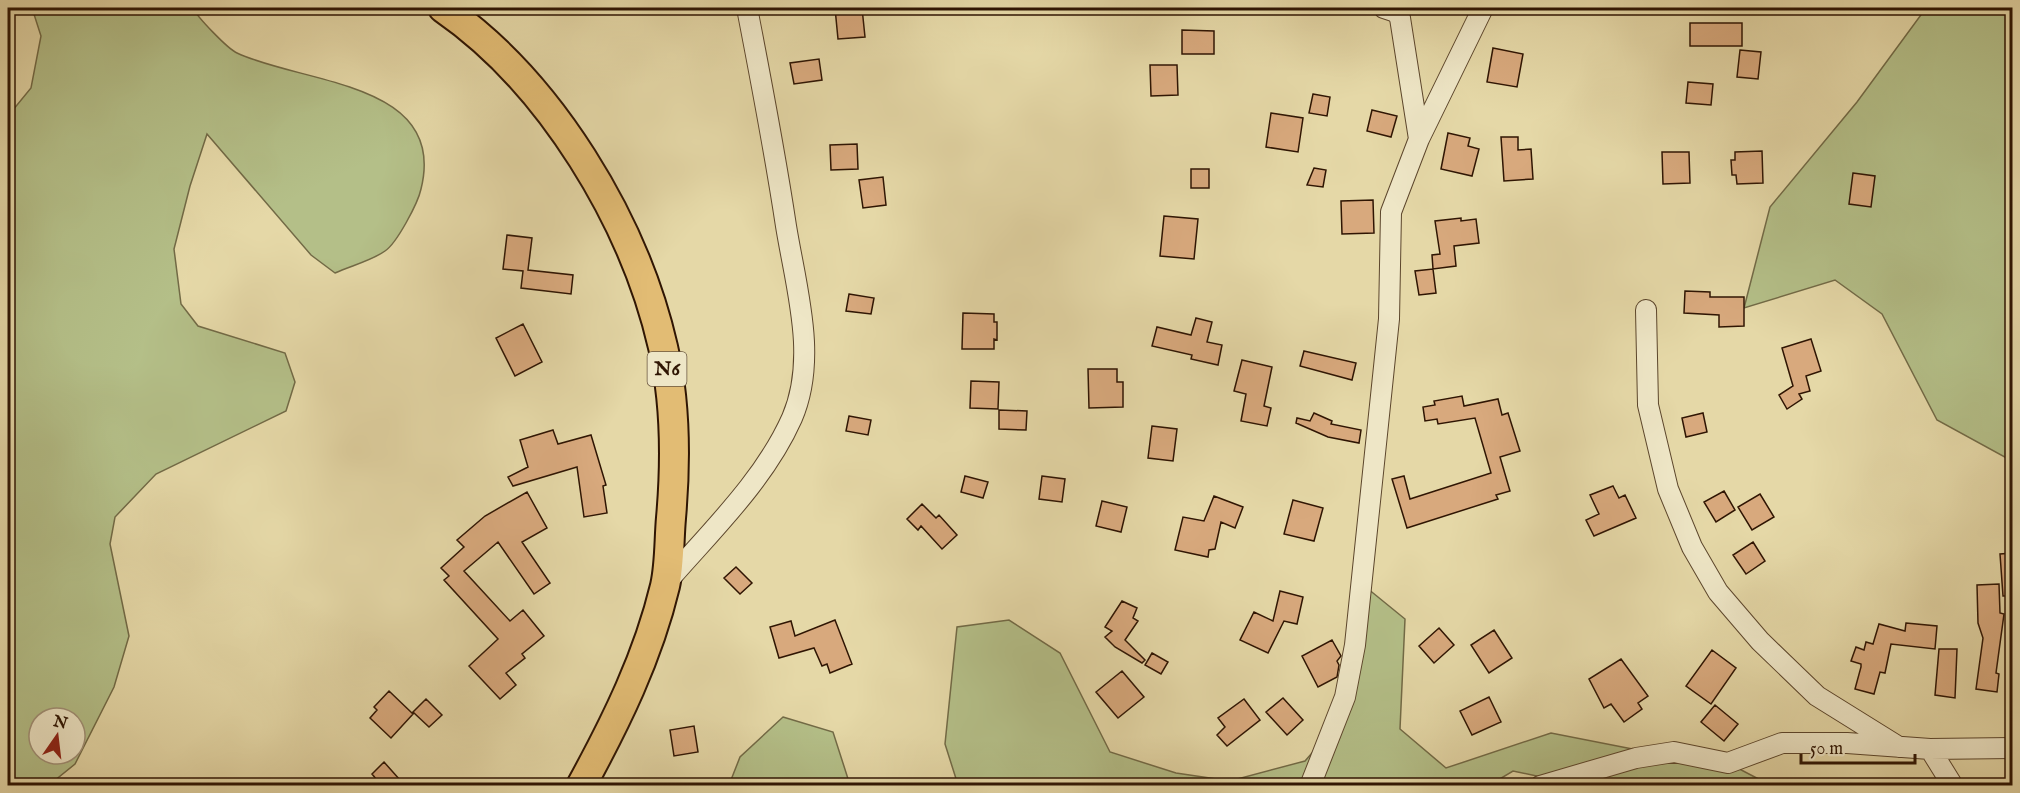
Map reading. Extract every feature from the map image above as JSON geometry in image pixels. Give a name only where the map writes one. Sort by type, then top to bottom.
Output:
[{"type":"highway","name":"N6","points":[[443,8],[506,62],[554,117],[600,186],[639,272],[663,346],[673,408],[674,478],[666,583],[644,657],[623,706],[581,786]]},
{"type":"street","points":[[666,583],[759,475],[792,418],[804,380],[804,335],[774,147],[747,8]]},
{"type":"street","points":[[1384,8],[1396,12],[1400,18],[1419,139]]},
{"type":"street","points":[[1310,786],[1346,697],[1355,645],[1389,319],[1391,212],[1419,139],[1483,8]]},
{"type":"street","points":[[1646,310],[1648,405],[1668,489],[1692,547],[1718,592],[1760,641],[1817,696],[1899,747]]},
{"type":"street","points":[[1540,786],[1636,758],[1674,752],[1728,763],[1782,743],[1846,743],[1930,749],[2013,748]]},
{"type":"street","points":[[1930,749],[1953,786]]},
{"type":"green space","points":[[32,8],[193,8],[213,32],[237,53],[364,92],[392,107],[413,127],[424,153],[419,195],[390,247],[367,261],[335,273],[311,255],[207,134],[190,186],[174,249],[181,304],[198,326],[285,353],[295,382],[286,411],[156,474],[115,517],[110,544],[129,636],[114,687],[87,740],[87,706],[27,706],[27,766],[73,766],[49,785],[8,786],[8,116],[31,88],[41,36]]},
{"type":"green space","points":[[1926,8],[2012,8],[2012,461],[1937,420],[1882,314],[1835,280],[1744,308],[1770,207],[1857,102]]},
{"type":"green space","points":[[1362,584],[1405,619],[1400,729],[1446,768],[1551,733],[1658,754],[1728,763],[1770,785],[1581,785],[1573,778],[1555,780],[1513,771],[1488,786],[958,785],[945,744],[957,627],[1009,620],[1060,653],[1110,752],[1176,773],[1230,781],[1305,761],[1332,730]]},
{"type":"green space","points":[[783,717],[833,732],[850,785],[729,785],[740,757]]},
{"type":"building","points":[[835,8],[862,8],[865,37],[838,39]]},
{"type":"building","points":[[1690,23],[1742,23],[1742,46],[1690,46]]},
{"type":"building","points":[[1182,30],[1214,31],[1214,54],[1182,54]]},
{"type":"building","points":[[1493,48],[1523,54],[1517,87],[1487,82]]},
{"type":"building","points":[[1740,50],[1761,52],[1758,79],[1737,77]]},
{"type":"building","points":[[819,59],[822,80],[794,84],[790,63]]},
{"type":"building","points":[[1150,65],[1177,65],[1178,95],[1151,96]]},
{"type":"building","points":[[1688,82],[1713,84],[1711,105],[1686,103]]},
{"type":"building","points":[[1313,94],[1330,97],[1327,116],[1309,113]]},
{"type":"building","points":[[1372,110],[1397,116],[1391,137],[1367,131]]},
{"type":"building","points":[[1271,113],[1303,118],[1298,152],[1266,147]]},
{"type":"building","points":[[1448,133],[1470,138],[1468,146],[1479,149],[1472,176],[1441,169]]},
{"type":"building","points":[[1501,137],[1518,137],[1518,150],[1531,149],[1533,179],[1504,181]]},
{"type":"building","points":[[857,144],[858,169],[831,170],[830,145]]},
{"type":"building","points":[[1762,151],[1763,183],[1737,184],[1736,175],[1732,175],[1731,160],[1735,160],[1735,152]]},
{"type":"building","points":[[1662,152],[1689,152],[1690,183],[1663,184]]},
{"type":"building","points":[[1314,168],[1326,170],[1323,187],[1307,185]]},
{"type":"building","points":[[1191,169],[1209,169],[1209,188],[1191,188]]},
{"type":"building","points":[[1853,173],[1875,176],[1871,207],[1849,204]]},
{"type":"building","points":[[883,177],[886,205],[863,208],[859,180]]},
{"type":"building","points":[[1373,200],[1374,233],[1342,234],[1341,201]]},
{"type":"building","points":[[1164,216],[1198,219],[1194,259],[1160,256]]},
{"type":"building","points":[[1461,218],[1461,221],[1476,219],[1479,243],[1454,246],[1456,266],[1433,269],[1432,255],[1440,254],[1435,221]]},
{"type":"building","points":[[507,235],[532,238],[528,270],[573,275],[571,294],[521,288],[523,271],[503,269]]},
{"type":"building","points":[[1433,269],[1436,293],[1419,295],[1415,271]]},
{"type":"building","points":[[1685,291],[1710,292],[1710,297],[1744,297],[1744,326],[1719,327],[1719,315],[1684,313]]},
{"type":"building","points":[[849,294],[874,298],[871,314],[846,311]]},
{"type":"building","points":[[963,313],[994,314],[994,322],[997,322],[997,340],[994,339],[994,349],[962,349]]},
{"type":"building","points":[[1196,318],[1212,322],[1207,342],[1222,345],[1218,365],[1191,359],[1192,355],[1152,346],[1157,327],[1191,335]]},
{"type":"building","points":[[523,324],[542,362],[515,376],[496,338]]},
{"type":"building","points":[[1811,339],[1821,371],[1806,376],[1810,391],[1799,394],[1802,399],[1787,409],[1779,395],[1793,386],[1782,348]]},
{"type":"building","points":[[1304,351],[1356,363],[1352,380],[1300,366]]},
{"type":"building","points":[[1242,360],[1272,367],[1264,406],[1271,408],[1267,426],[1241,421],[1246,394],[1234,391]]},
{"type":"building","points":[[1088,369],[1117,369],[1117,382],[1123,382],[1123,407],[1089,408]]},
{"type":"building","points":[[971,381],[999,382],[998,409],[970,408]]},
{"type":"building","points":[[1462,396],[1464,406],[1498,399],[1502,415],[1508,413],[1520,451],[1500,457],[1510,491],[1496,495],[1498,499],[1407,528],[1392,479],[1404,476],[1410,499],[1491,473],[1475,418],[1438,424],[1437,419],[1425,421],[1423,407],[1435,405],[1434,401]]},
{"type":"building","points":[[999,410],[1027,411],[1026,430],[999,429]]},
{"type":"building","points":[[1314,413],[1332,421],[1331,424],[1361,430],[1359,443],[1328,437],[1296,423],[1297,418],[1310,421]]},
{"type":"building","points":[[1703,413],[1707,432],[1686,437],[1682,418]]},
{"type":"building","points":[[849,416],[871,420],[868,435],[846,431]]},
{"type":"building","points":[[1152,426],[1177,429],[1173,461],[1148,458]]},
{"type":"building","points":[[553,430],[558,444],[591,435],[606,485],[603,486],[607,513],[584,517],[577,467],[513,486],[508,477],[528,467],[520,440]]},
{"type":"building","points":[[965,476],[988,482],[983,498],[961,492]]},
{"type":"building","points":[[1042,476],[1065,479],[1062,502],[1039,499]]},
{"type":"building","points":[[1613,486],[1619,498],[1625,495],[1636,518],[1594,536],[1586,520],[1599,514],[1590,495]]},
{"type":"building","points":[[1724,491],[1735,510],[1716,522],[1704,502]]},
{"type":"building","points":[[527,492],[547,528],[522,542],[550,583],[534,594],[498,542],[464,571],[510,621],[523,610],[544,636],[522,654],[525,658],[506,673],[516,685],[500,699],[469,666],[498,639],[444,580],[449,576],[441,568],[464,547],[457,540],[485,516]]},
{"type":"building","points":[[1760,494],[1774,517],[1752,530],[1738,507]]},
{"type":"building","points":[[1214,496],[1243,507],[1235,528],[1221,522],[1215,549],[1209,550],[1208,557],[1175,550],[1183,517],[1204,521]]},
{"type":"building","points":[[1293,500],[1323,508],[1314,541],[1284,534]]},
{"type":"building","points":[[1102,501],[1127,507],[1121,532],[1096,526]]},
{"type":"building","points":[[922,504],[936,518],[939,515],[957,535],[942,549],[921,526],[918,530],[907,519]]},
{"type":"building","points":[[1753,542],[1765,561],[1746,574],[1733,555]]},
{"type":"building","points":[[2013,553],[2013,596],[2003,596],[2000,554]]},
{"type":"building","points":[[736,567],[752,583],[740,594],[724,578]]},
{"type":"building","points":[[1999,584],[2000,613],[2004,614],[1996,673],[1999,674],[1997,692],[1976,689],[1983,638],[1978,623],[1977,585]]},
{"type":"building","points":[[1280,591],[1303,597],[1297,624],[1284,621],[1268,653],[1240,640],[1254,612],[1273,621]]},
{"type":"building","points":[[1122,601],[1137,608],[1133,618],[1138,621],[1125,640],[1145,660],[1142,663],[1115,647],[1105,637],[1112,631],[1105,627]]},
{"type":"building","points":[[835,620],[852,664],[830,673],[827,664],[822,666],[814,648],[779,658],[770,627],[791,621],[795,636]]},
{"type":"building","points":[[1906,623],[1937,626],[1935,649],[1891,644],[1885,673],[1880,672],[1874,694],[1855,689],[1861,667],[1861,664],[1851,661],[1856,647],[1864,650],[1866,642],[1873,644],[1879,624],[1905,631]]},
{"type":"building","points":[[1439,628],[1454,645],[1434,663],[1419,646]]},
{"type":"building","points":[[1494,630],[1512,658],[1489,673],[1471,645]]},
{"type":"building","points":[[1332,640],[1341,656],[1337,661],[1339,665],[1337,677],[1318,687],[1302,656]]},
{"type":"building","points":[[1939,649],[1957,649],[1955,698],[1935,695]]},
{"type":"building","points":[[1712,650],[1736,668],[1711,704],[1686,686]]},
{"type":"building","points":[[1152,653],[1168,662],[1161,674],[1145,665]]},
{"type":"building","points":[[1621,659],[1648,696],[1638,703],[1642,709],[1624,722],[1611,704],[1604,708],[1589,679]]},
{"type":"building","points":[[1122,671],[1144,697],[1118,718],[1096,692]]},
{"type":"building","points":[[389,691],[413,714],[391,738],[370,718],[377,710],[374,707]]},
{"type":"building","points":[[1489,697],[1501,722],[1472,735],[1460,711]]},
{"type":"building","points":[[1283,698],[1303,720],[1287,735],[1266,712]]},
{"type":"building","points":[[426,699],[442,715],[429,727],[413,712]]},
{"type":"building","points":[[1244,699],[1260,720],[1227,746],[1217,735],[1225,727],[1218,718]]},
{"type":"building","points":[[1715,705],[1738,724],[1724,741],[1701,722]]},
{"type":"building","points":[[694,726],[698,752],[674,756],[670,730]]},
{"type":"building","points":[[384,762],[400,780],[394,786],[382,786],[372,774]]}]
